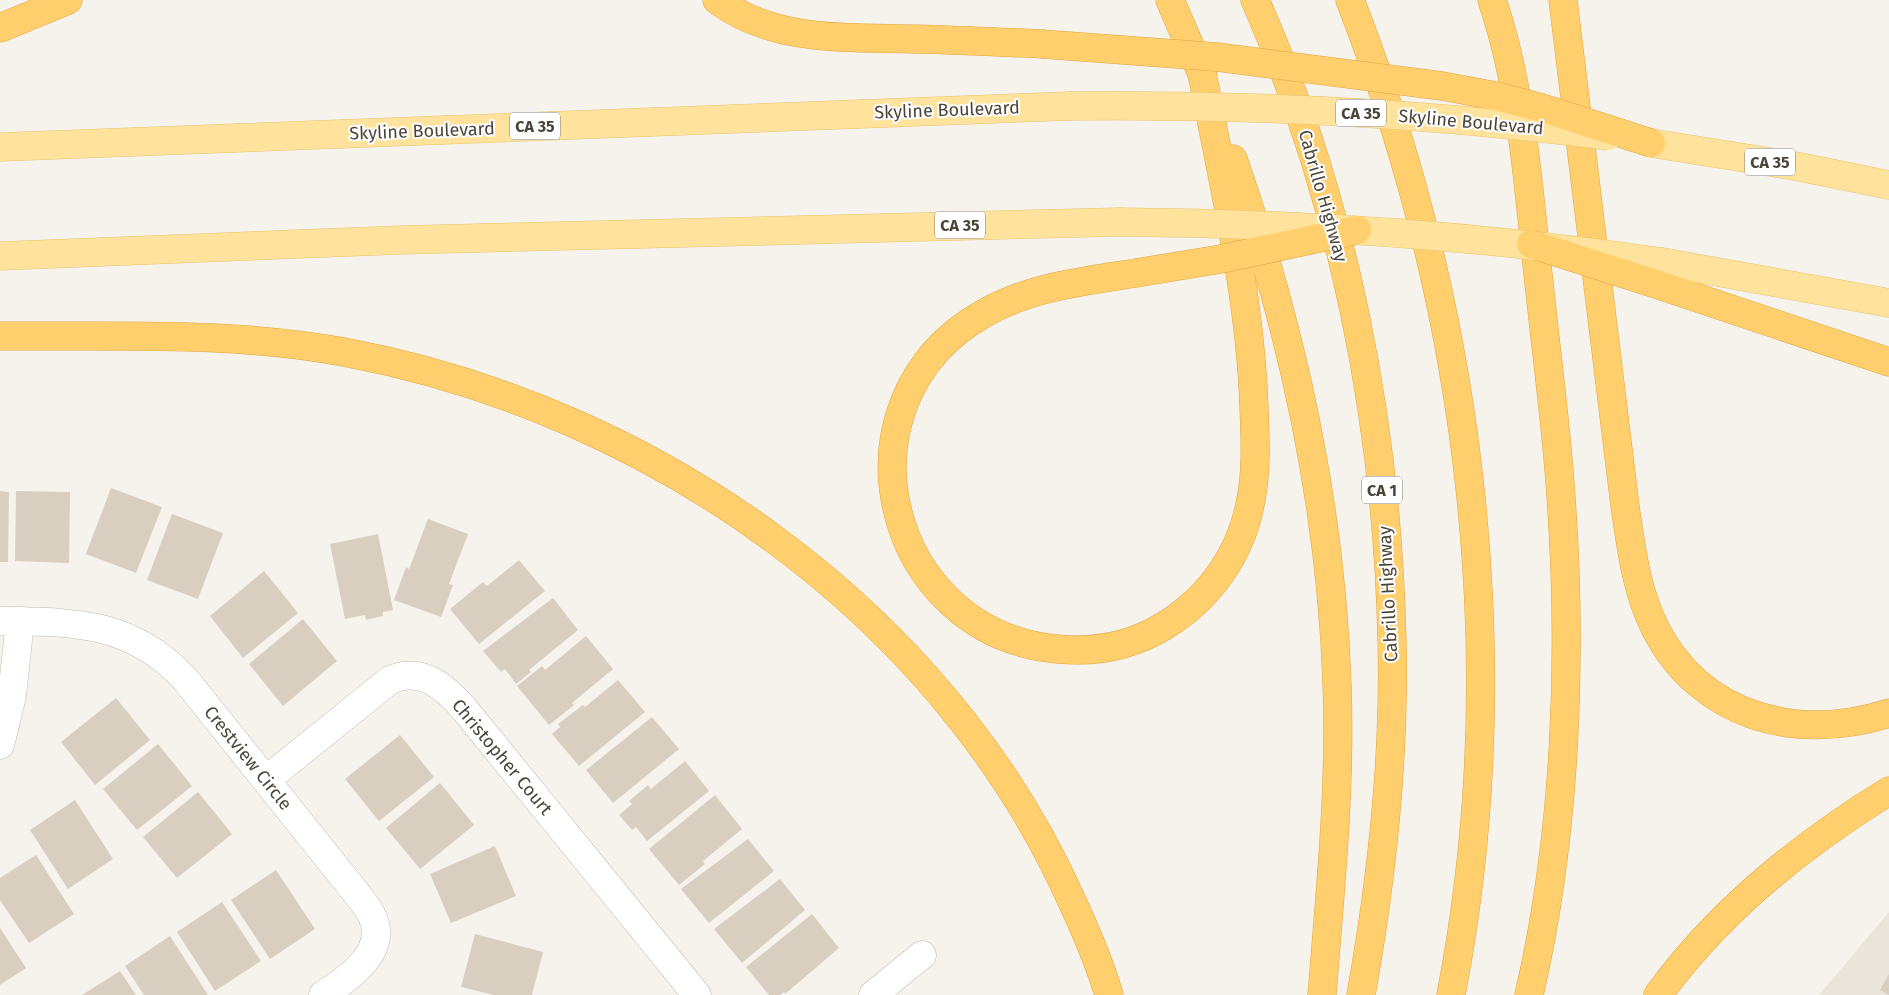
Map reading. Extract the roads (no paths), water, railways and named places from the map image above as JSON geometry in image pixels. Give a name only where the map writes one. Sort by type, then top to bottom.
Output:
[{"type":"highway","points":[[0,28],[68,0]]},
{"type":"highway","points":[[717,0],[750,19],[797,33],[831,37],[1042,44],[1217,57],[1442,86],[1533,105],[1651,143]]},
{"type":"highway","points":[[1170,0],[1202,73],[1244,190],[1278,303],[1310,444],[1328,560],[1334,625],[1338,746],[1332,869],[1322,995]]},
{"type":"highway","name":"Cabrillo Highway","points":[[1255,0],[1306,136],[1343,268],[1374,422],[1382,494],[1392,640],[1390,739],[1382,857],[1361,995]]},
{"type":"highway","points":[[1350,0],[1395,124],[1416,197],[1447,330],[1469,476],[1475,550],[1480,695],[1472,840],[1464,917],[1451,995]]},
{"type":"highway","points":[[1492,0],[1508,53],[1523,142],[1553,408],[1564,553],[1566,638],[1561,774],[1543,917],[1529,995]]},
{"type":"highway","points":[[1563,0],[1624,506],[1640,588],[1654,627],[1678,664],[1694,680],[1729,705],[1750,714],[1796,725],[1819,726],[1850,723],[1889,713]]},
{"type":"highway","points":[[1202,73],[1236,248],[1251,361],[1254,470],[1245,527],[1234,553],[1219,577],[1200,599],[1178,618],[1126,644],[1099,650],[1064,650],[1023,643],[1000,635],[977,623],[955,606],[923,569],[910,547],[894,497],[891,473],[895,427],[902,407],[922,370],[950,338],[984,313],[1004,303],[1053,288],[1221,259],[1357,230]]},
{"type":"highway","points":[[1530,244],[1664,275],[1889,362]]},
{"type":"highway","points":[[0,336],[245,340],[317,347],[380,360],[464,381],[537,407],[599,435],[698,489],[774,541],[839,593],[903,653],[964,722],[1004,778],[1052,859],[1091,942],[1109,995]]},
{"type":"highway","points":[[1658,995],[1706,938],[1766,878],[1828,830],[1889,791]]},
{"type":"main road","name":"Skyline Boulevard","points":[[0,147],[1070,106],[1241,106],[1473,121],[1651,143],[1794,166],[1889,184]]},
{"type":"main road","name":"CA 35","points":[[0,256],[419,239],[1119,222],[1215,223],[1357,230],[1530,244]]},
{"type":"main road","points":[[1664,275],[1889,303]]},
{"type":"street","points":[[0,745],[12,696],[10,621]]},
{"type":"street","name":"Crestview Circle","points":[[10,621],[96,628],[136,640],[153,651],[184,679],[365,904],[376,929],[375,942],[369,955],[359,968],[324,995]]},
{"type":"street","name":"Christopher Court","points":[[266,780],[390,680],[407,674],[431,680],[465,710],[697,995]]},
{"type":"street","points":[[873,995],[922,955]]}]
